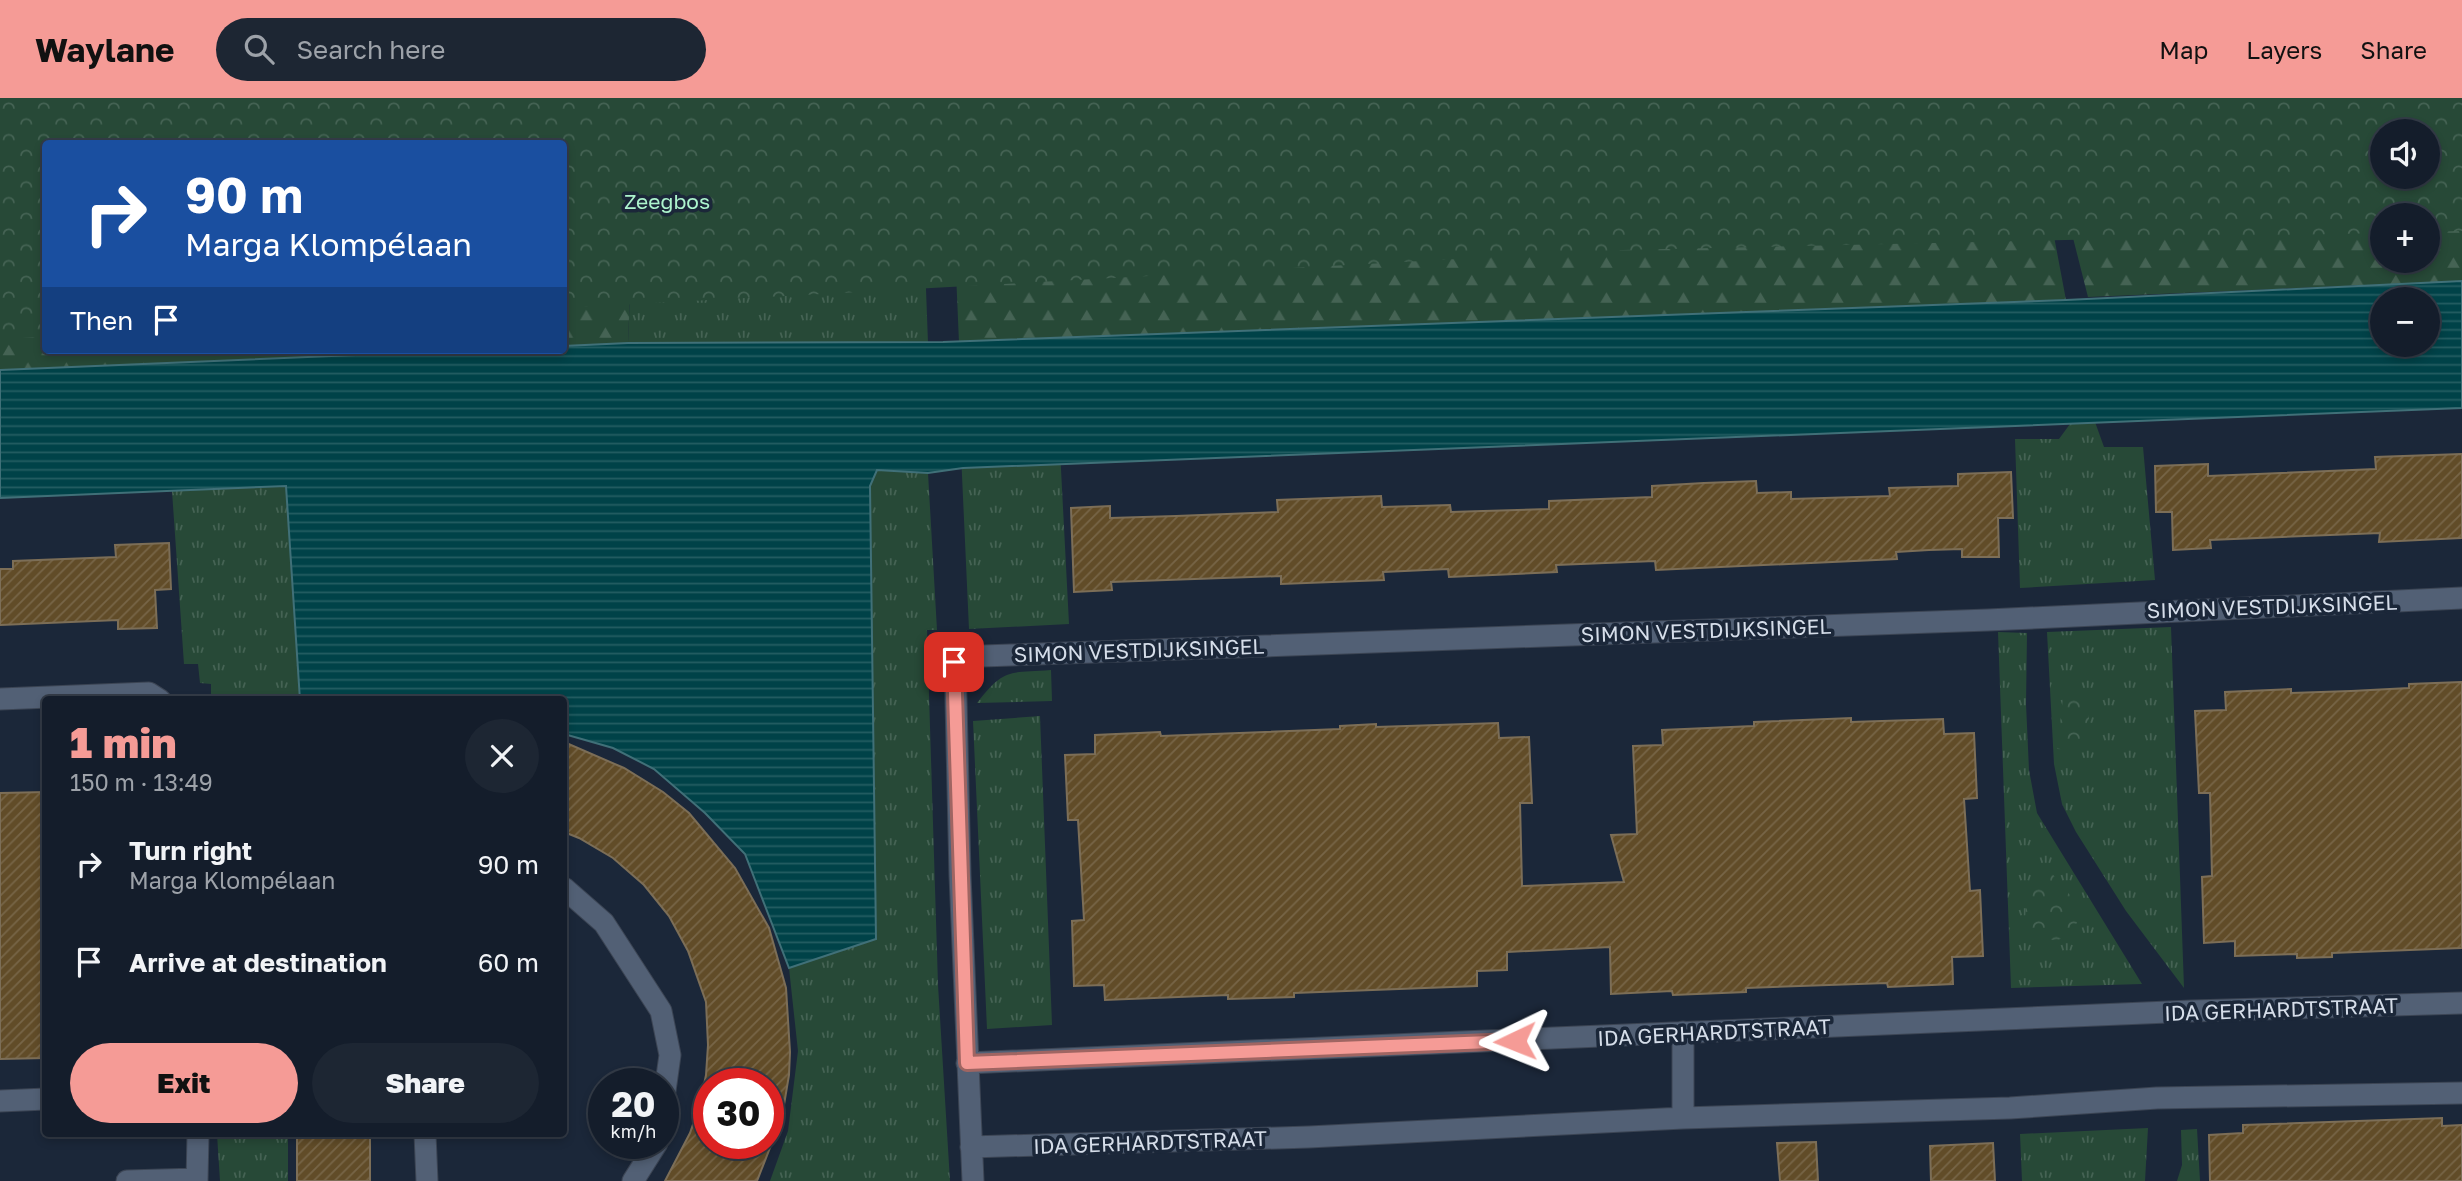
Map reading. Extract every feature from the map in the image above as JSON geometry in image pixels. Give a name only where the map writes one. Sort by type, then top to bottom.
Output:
[{"type":"street","name":"SIMON VESTDIJKSINGEL","points":[[967,1063],[955,657],[1988,620],[2178,609],[2462,598]]},
{"type":"street","points":[[74,696],[149,693],[154,696]]},
{"type":"street","points":[[0,699],[42,697]]},
{"type":"street","points":[[567,891],[604,923],[661,1011],[670,1055],[668,1068]]},
{"type":"street","name":"IDA GERHARDTSTRAAT","points":[[967,1063],[1683,1032],[2462,1003]]},
{"type":"street","points":[[1683,1032],[1683,1118]]},
{"type":"street","points":[[967,1063],[973,1181]]},
{"type":"street","name":"IDA GERHARDTSTRAAT","points":[[971,1147],[1309,1137],[1683,1118],[2010,1108],[2157,1097],[2462,1093]]},
{"type":"street","points":[[0,1101],[42,1099]]},
{"type":"street","points":[[127,1181],[197,1180],[198,1137]]},
{"type":"street","points":[[425,1137],[427,1181]]},
{"type":"street","points":[[634,1181],[647,1159]]},
{"type":"green space","points":[[0,98],[494,98],[922,182],[928,343],[628,343],[633,218],[567,147],[567,140],[127,140]]},
{"type":"green space","name":"Zeegbos","points":[[0,98],[2462,98],[2462,231],[2440,232],[2440,203],[2370,203],[2370,233],[1623,250],[567,308],[567,140],[42,140],[42,337],[0,339]]},
{"type":"green space","points":[[2462,105],[2462,281],[2088,297],[2071,230],[2370,134],[2370,189],[2440,189],[2440,119],[2418,119]]},
{"type":"green space","points":[[0,128],[42,143],[42,354],[380,354],[0,370]]},
{"type":"green space","points":[[952,180],[2053,231],[2066,300],[959,342]]},
{"type":"green space","points":[[567,206],[633,217],[628,343],[567,346]]},
{"type":"green space","points":[[2095,422],[2104,447],[2143,447],[2155,580],[2020,588],[2015,439],[2059,439],[2070,424]]},
{"type":"green space","points":[[1060,450],[1069,624],[969,629],[961,453]]},
{"type":"green space","points":[[877,470],[928,473],[937,630],[927,630],[938,985],[950,1181],[770,1181],[778,1159],[784,1159],[784,1142],[788,1131],[798,1051],[789,968],[876,939],[870,486]]},
{"type":"green space","points":[[287,486],[300,696],[211,696],[211,684],[200,683],[198,664],[184,664],[172,491]]},
{"type":"green space","points":[[2171,627],[2184,988],[2126,911],[2076,832],[2062,804],[2054,764],[2047,632]]},
{"type":"green space","points":[[1998,632],[2027,633],[2029,770],[2037,813],[2142,984],[2011,988]]},
{"type":"green space","points":[[1051,670],[1052,701],[977,703],[994,683],[1008,674]]},
{"type":"green space","points":[[2073,692],[2085,694],[2090,744],[2075,750],[2057,749],[2063,698]]},
{"type":"green space","points":[[1040,716],[1052,1025],[987,1029],[973,721]]},
{"type":"green space","points":[[2050,871],[2074,900],[2079,919],[2066,935],[2054,940],[2040,934],[2025,921],[2027,894],[2036,873]]},
{"type":"green space","points":[[2148,1128],[2145,1181],[2022,1181],[2020,1134]]},
{"type":"green space","points":[[2197,1129],[2200,1181],[2177,1181],[2182,1165],[2181,1130]]},
{"type":"green space","points":[[217,1137],[288,1137],[288,1181],[220,1181]]},
{"type":"shaded area","points":[[2462,281],[2462,408],[963,468],[928,473],[877,470],[870,486],[876,939],[789,968],[745,854],[705,813],[654,769],[613,748],[567,735],[567,696],[300,696],[286,486],[0,498],[0,370],[380,354],[567,354],[567,346],[628,343],[943,342],[2066,300]]},
{"type":"building","points":[[2462,454],[2462,538],[2379,542],[2380,533],[2210,540],[2211,548],[2173,550],[2172,512],[2156,512],[2155,466],[2208,464],[2208,476],[2376,469],[2375,457]]},
{"type":"building","points":[[2011,472],[2013,518],[1998,518],[1999,557],[1962,557],[1962,549],[1929,550],[1896,552],[1897,559],[1656,570],[1655,561],[1556,565],[1557,572],[1449,577],[1448,569],[1383,572],[1384,580],[1281,584],[1281,576],[1111,582],[1112,590],[1074,592],[1071,508],[1110,506],[1110,518],[1176,516],[1278,512],[1277,500],[1381,496],[1382,507],[1450,505],[1451,512],[1549,509],[1549,501],[1652,497],[1652,486],[1756,481],[1757,493],[1791,492],[1791,499],[1890,496],[1889,488],[1958,486],[1958,474]]},
{"type":"building","points":[[169,543],[171,589],[155,590],[157,628],[118,629],[118,620],[0,625],[0,569],[13,569],[13,561],[116,557],[115,545]]},
{"type":"building","points":[[2462,682],[2462,948],[2332,953],[2332,957],[2297,958],[2297,954],[2235,956],[2235,941],[2204,943],[2202,877],[2212,876],[2210,793],[2199,793],[2195,711],[2226,710],[2225,692],[2291,689],[2291,693],[2351,691],[2409,688],[2409,684]]},
{"type":"building","points":[[1851,718],[1851,722],[1943,719],[1944,734],[1974,733],[1977,798],[1964,799],[1970,891],[1980,890],[1983,956],[1952,957],[1953,984],[1888,987],[1887,983],[1746,988],[1746,992],[1673,995],[1672,991],[1611,994],[1610,947],[1507,952],[1507,970],[1477,971],[1477,986],[1294,993],[1294,997],[1228,999],[1228,995],[1105,1000],[1104,985],[1074,986],[1072,921],[1084,920],[1078,820],[1068,820],[1065,755],[1095,754],[1095,735],[1160,732],[1161,736],[1340,729],[1340,726],[1376,724],[1376,727],[1498,723],[1499,738],[1529,737],[1532,803],[1520,803],[1522,886],[1624,882],[1611,835],[1637,834],[1633,746],[1663,745],[1662,730],[1754,726],[1754,722]]},
{"type":"building","points":[[567,743],[624,768],[663,792],[689,813],[735,868],[769,928],[786,988],[790,1052],[784,1105],[784,1068],[706,1068],[706,1002],[688,951],[669,916],[644,885],[613,858],[567,833]]},
{"type":"building","points":[[42,792],[42,1058],[0,1059],[0,793]]},
{"type":"building","points":[[2442,1118],[2442,1126],[2462,1125],[2462,1181],[2210,1181],[2209,1135],[2243,1133],[2243,1125]]},
{"type":"building","points":[[693,1124],[693,1159],[766,1159],[757,1181],[665,1181],[676,1159],[679,1159]]},
{"type":"building","points":[[297,1137],[370,1137],[370,1181],[297,1181]]},
{"type":"building","points":[[1816,1142],[1818,1181],[1780,1181],[1777,1143]]},
{"type":"building","points":[[1993,1143],[1995,1181],[1931,1181],[1930,1146]]},
{"type":"route","points":[[954,662],[967,1063],[1515,1041]]}]
